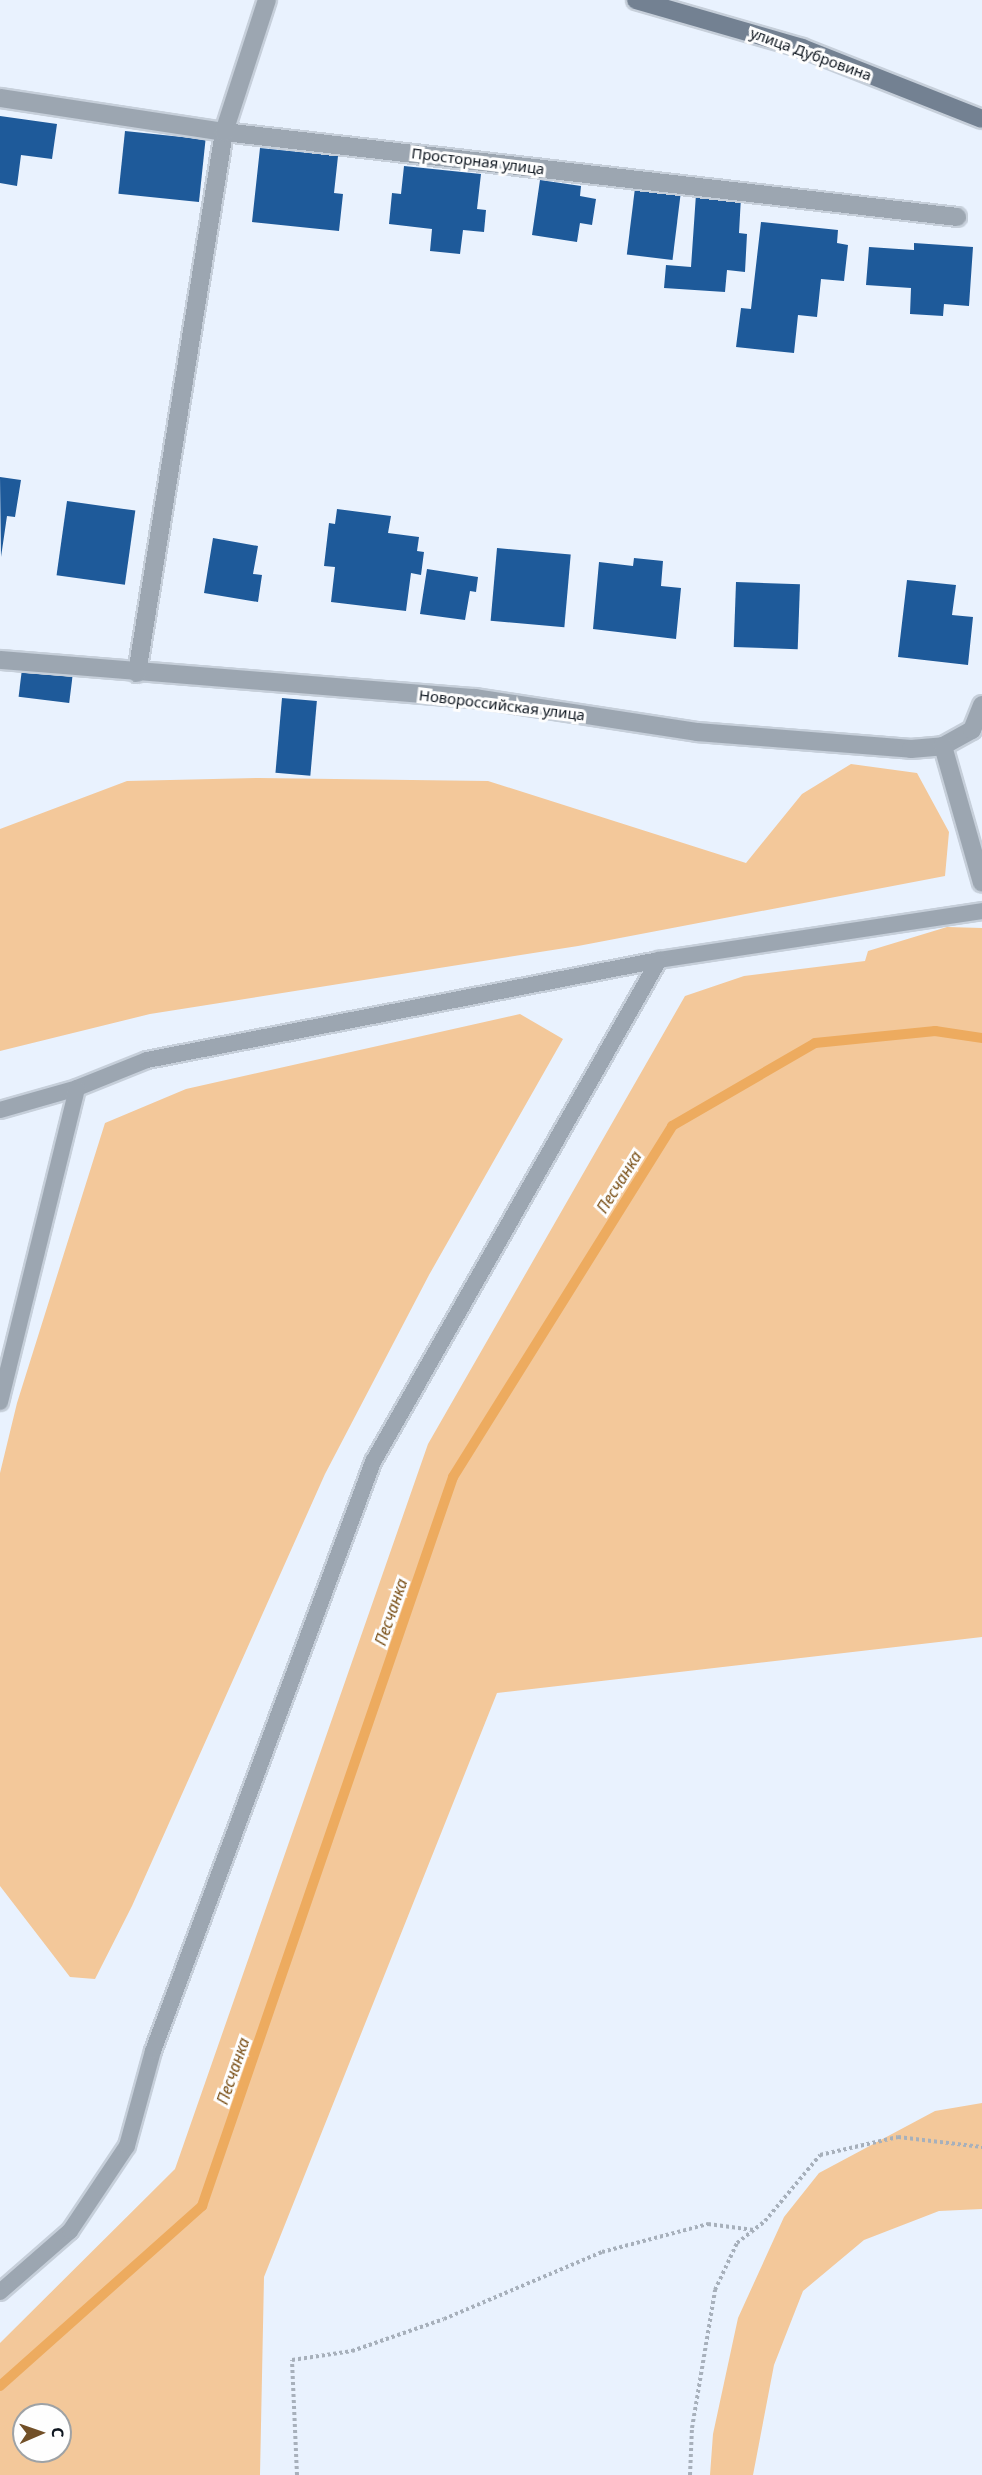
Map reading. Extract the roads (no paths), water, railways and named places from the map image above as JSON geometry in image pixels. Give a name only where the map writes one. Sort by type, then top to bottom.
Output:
[{"type":"main road","name":"улица Дубровина","points":[[636,0],[802,48],[982,119]]},
{"type":"street","points":[[137,673],[224,132],[267,0]]},
{"type":"street","name":"Просторная улица","points":[[0,98],[224,132],[957,217]]},
{"type":"street","name":"Новороссийская улица","points":[[0,660],[137,673],[475,698],[697,732],[911,749],[943,746],[972,730],[982,705]]},
{"type":"street","points":[[943,746],[982,883]]},
{"type":"lane","points":[[0,1110],[78,1088],[147,1060],[659,960],[982,911]]},
{"type":"lane","points":[[0,2292],[70,2231],[127,2146],[153,2051],[373,1462],[659,960]]},
{"type":"lane","points":[[0,1402],[78,1088]]},
{"type":"waterway","name":"Песчанка","points":[[0,2386],[202,2206],[453,1477],[672,1126],[815,1043],[935,1031],[982,1038]]}]
